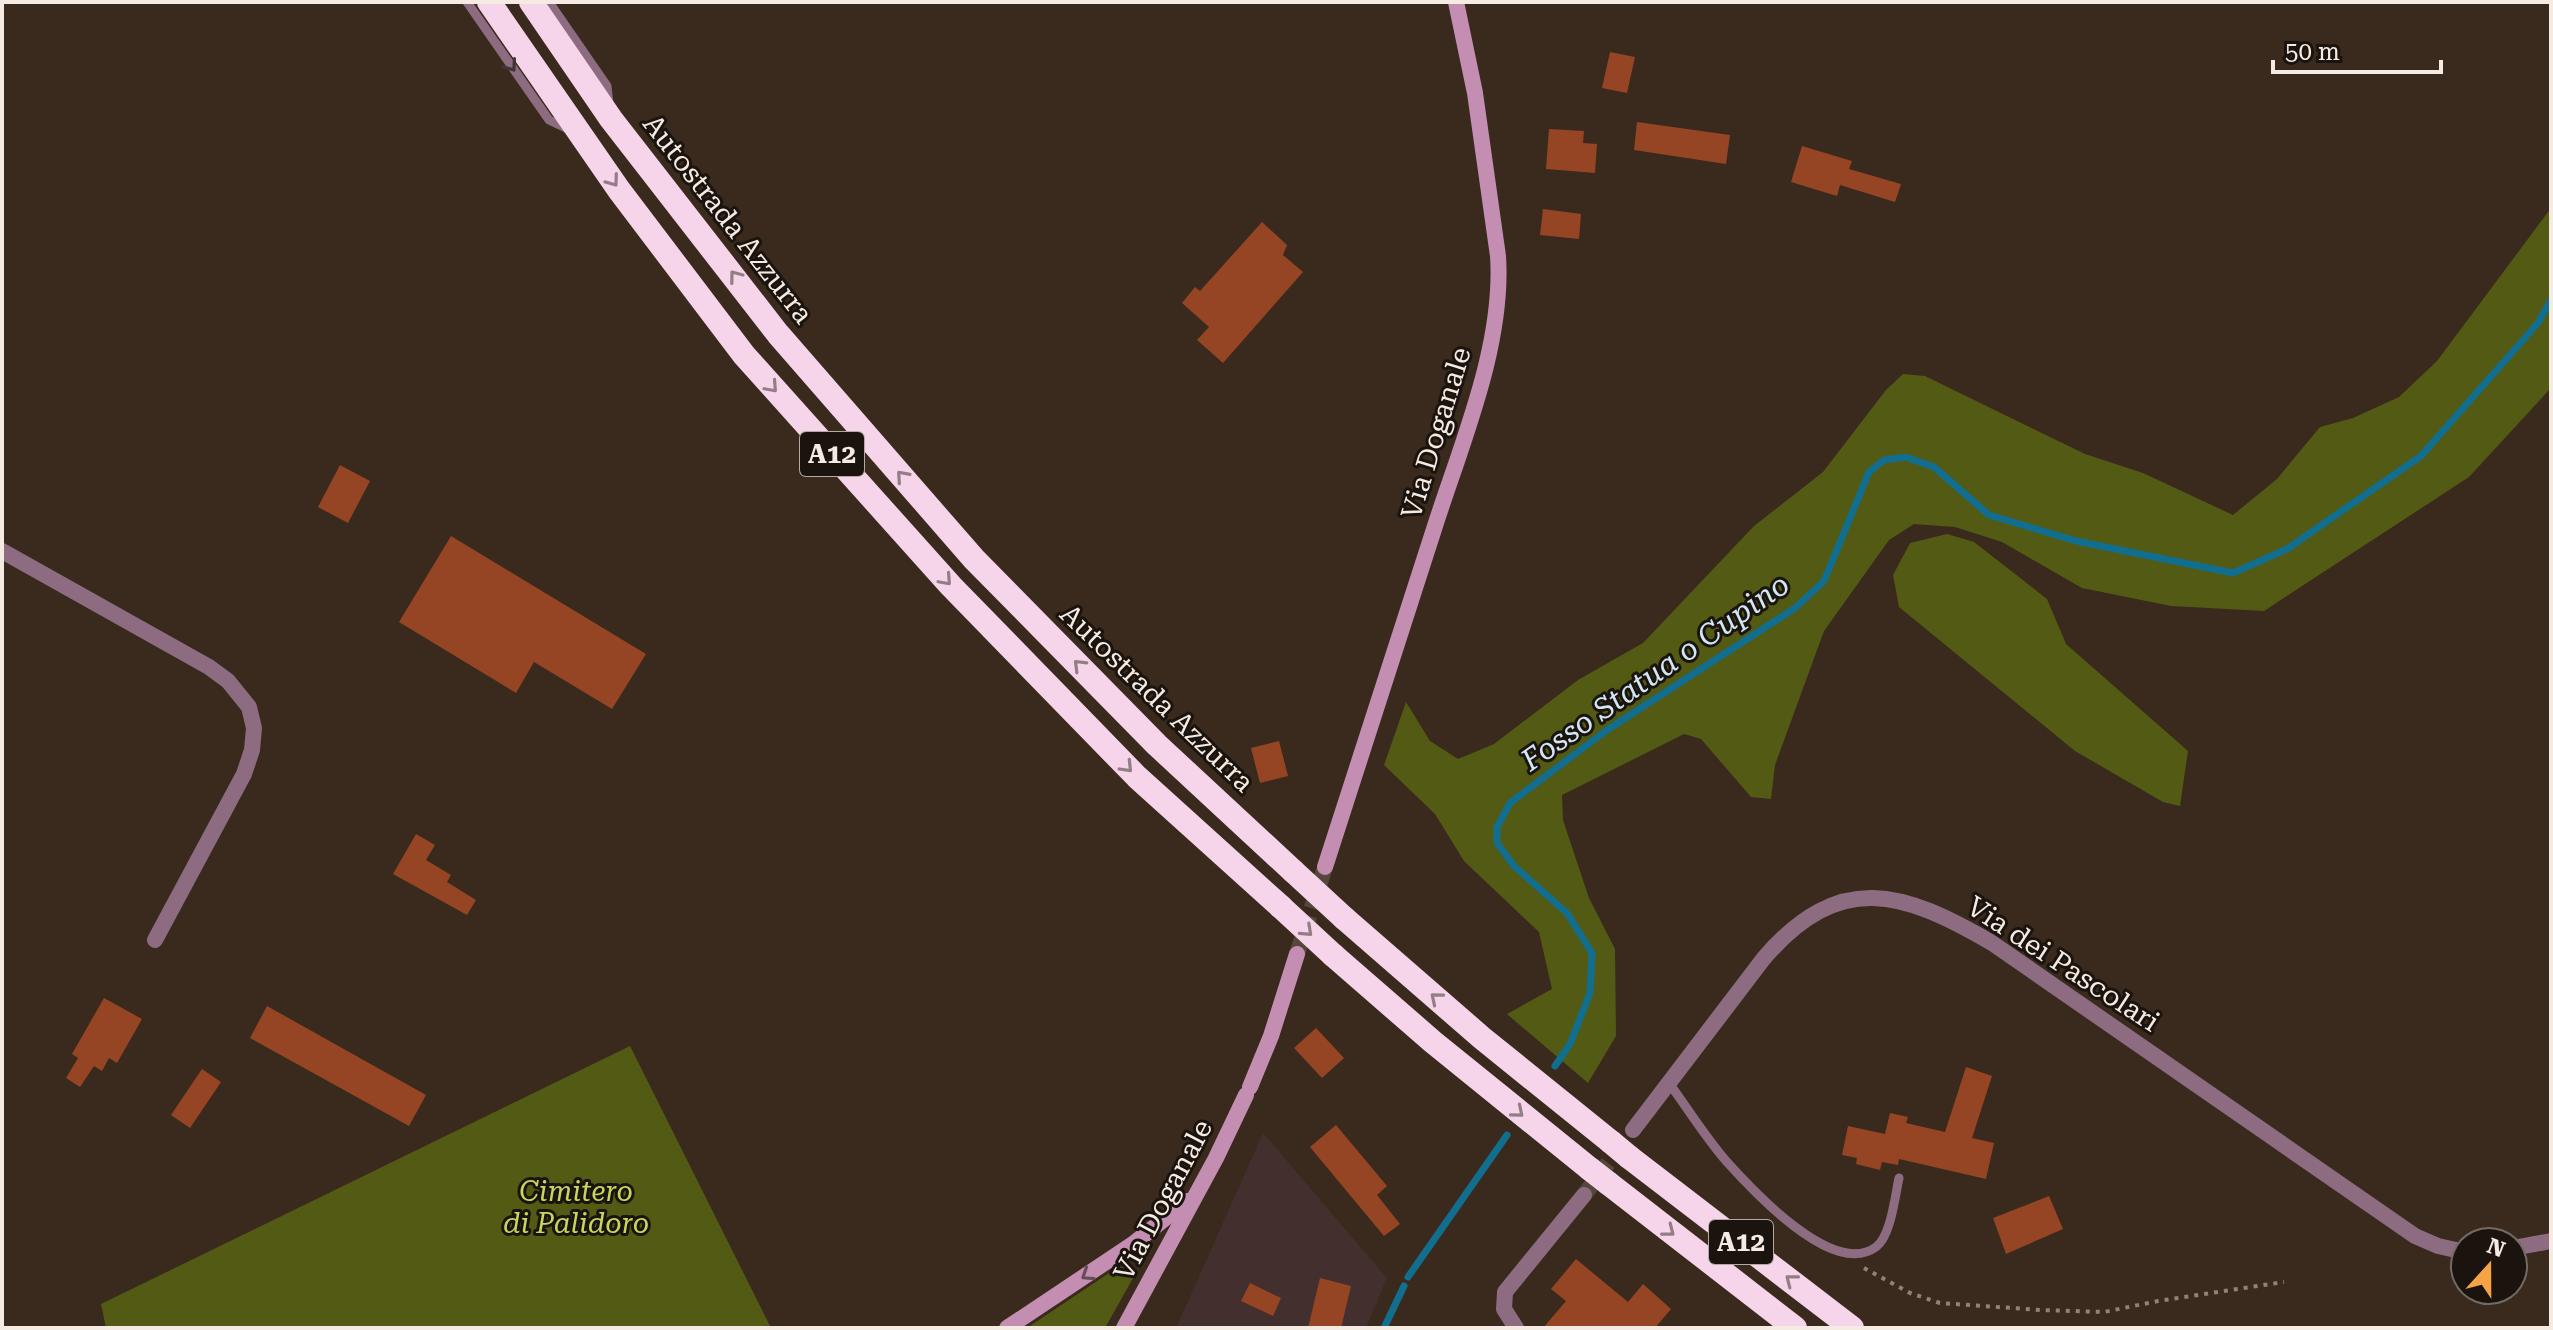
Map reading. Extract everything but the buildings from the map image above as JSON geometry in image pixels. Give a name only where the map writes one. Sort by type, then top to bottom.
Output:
[{"type":"highway","name":"A12","points":[[489,2],[579,133],[744,355],[951,586],[1137,777],[1333,955],[1463,1066],[1590,1170],[1795,1328]]},
{"type":"highway","name":"Autostrada Azzurra","points":[[531,2],[611,119],[778,334],[974,559],[1157,745],[1344,918],[1482,1038],[1610,1142],[1852,1328]]},
{"type":"main road","name":"Via Doganale","points":[[1325,867],[1471,416],[1497,315],[1500,279],[1496,241],[1475,93],[1456,2]]},
{"type":"main road","name":"Via Doganale","points":[[1124,1328],[1216,1158],[1248,1091],[1271,1036],[1297,954]]},
{"type":"main road","points":[[1007,1328],[1133,1244],[1195,1195]]},
{"type":"main road","points":[[1139,1328],[1140,1299]]},
{"type":"street","points":[[2,551],[209,667],[237,689],[253,716],[254,739],[244,774],[155,940]]},
{"type":"street","name":"Via dei Pascolari","points":[[1633,1130],[1764,958],[1791,930],[1841,902],[1871,897],[1899,900],[1937,913],[1992,943],[2415,1236],[2449,1248]]},
{"type":"street","points":[[1516,1328],[1504,1309],[1505,1292],[1584,1195]]},
{"type":"street","points":[[2529,1245],[2551,1241]]},
{"type":"lane","points":[[467,2],[549,120],[579,133]]},
{"type":"lane","points":[[549,2],[607,86],[611,119]]},
{"type":"lane","points":[[1669,1083],[1726,1161],[1763,1199],[1809,1238],[1838,1252],[1851,1255],[1876,1247],[1887,1233],[1899,1178]]},
{"type":"path","points":[[1851,1255],[1866,1269],[1910,1293],[1940,1303],[2041,1310],[2104,1312],[2284,1282]]},
{"type":"shaded area","points":[[1263,1133],[1387,1278],[1366,1328],[1176,1328]]},
{"type":"green space","points":[[2551,208],[2551,388],[2469,477],[2264,611],[2171,606],[2082,588],[2002,542],[1955,527],[1914,524],[1889,540],[1824,631],[1775,765],[1771,799],[1751,797],[1701,739],[1684,734],[1562,795],[1563,820],[1589,898],[1615,949],[1616,1036],[1588,1083],[1507,1014],[1552,989],[1539,932],[1464,861],[1435,814],[1384,765],[1406,702],[1430,741],[1458,759],[1494,744],[1578,680],[1643,643],[1754,526],[1823,472],[1886,390],[1903,374],[1925,376],[2085,454],[2143,473],[2233,515],[2277,479],[2320,427],[2353,418],[2399,397],[2437,361]]},
{"type":"green space","points":[[1947,534],[1974,542],[2047,599],[2066,644],[2188,751],[2180,806],[2163,802],[2075,751],[1899,607],[1893,575],[1910,543]]},
{"type":"green space","name":"Cimitero di Palidoro","points":[[630,1046],[771,1328],[106,1328],[101,1304]]},
{"type":"green space","points":[[1118,1267],[1137,1271],[1105,1328],[1027,1328]]},
{"type":"waterway","name":"Fosso Statua o Cupino","points":[[1555,1066],[1570,1044],[1590,993],[1592,953],[1567,913],[1514,866],[1497,843],[1497,827],[1510,803],[1607,730],[1795,608],[1824,581],[1869,472],[1884,460],[1905,457],[1934,467],[1989,515],[2076,541],[2233,573],[2287,549],[2421,456],[2538,323],[2551,300]]},
{"type":"waterway","name":"Fosso Statua o Cupino","points":[[1408,1277],[1507,1135]]},
{"type":"waterway","name":"Fosso Statua o Cupino","points":[[1384,1328],[1404,1286]]},
{"type":"tunnel","points":[[1297,954],[1325,867]]},
{"type":"tunnel","points":[[1584,1195],[1625,1141]]}]
